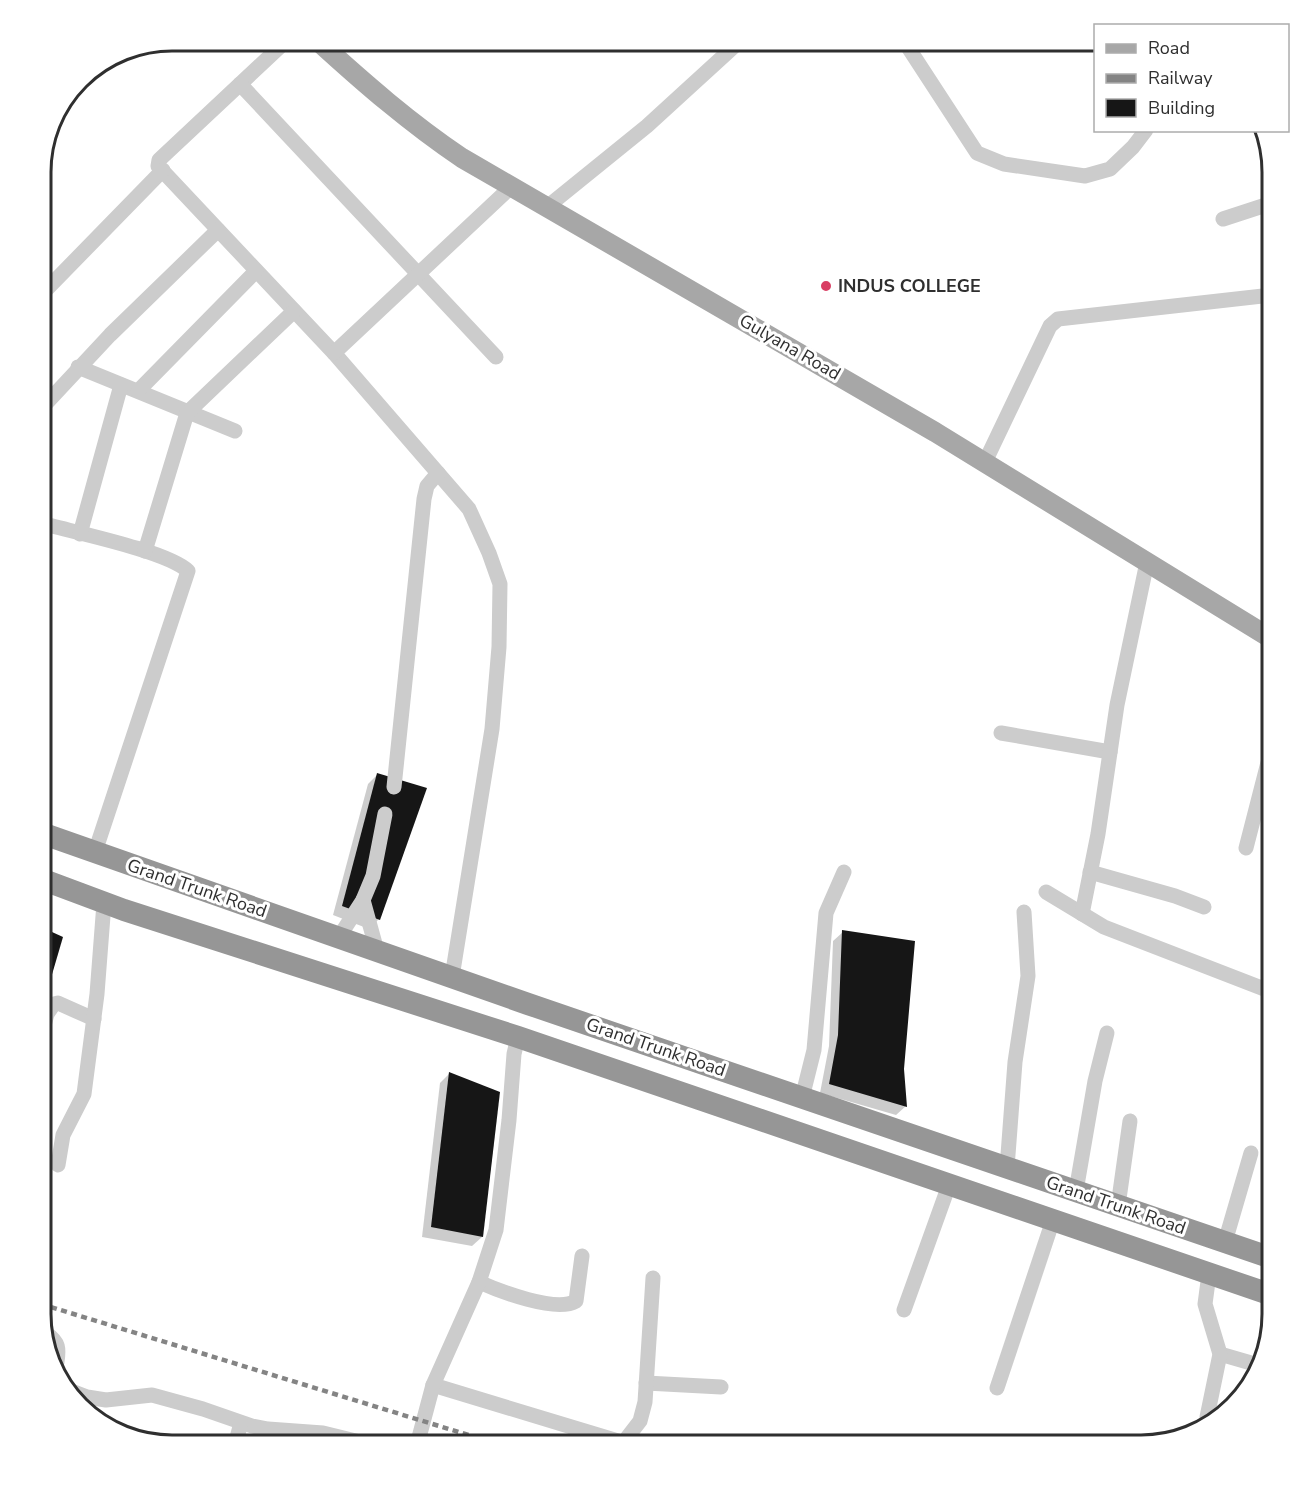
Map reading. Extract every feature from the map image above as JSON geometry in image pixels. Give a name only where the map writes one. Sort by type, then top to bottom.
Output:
[{"type":"highway","name":"Grand Trunk Road","points":[[51,837],[528,1004],[1262,1255]]},
{"type":"highway","name":"Grand Trunk Road","points":[[51,883],[104,903],[518,1037],[1262,1292]]},
{"type":"highway","points":[[518,1037],[528,1004]]},
{"type":"main road","name":"Gulyana Road","points":[[330,51],[381,98],[421,130],[462,158],[660,271],[985,462],[1262,633]]},
{"type":"street","points":[[274,51],[159,160],[158,166],[333,353],[469,509],[489,553],[500,584],[499,647],[492,729],[452,977]]},
{"type":"street","points":[[547,207],[647,126],[729,51]]},
{"type":"street","points":[[911,51],[977,153],[1004,164],[1085,176],[1094,174],[1110,170],[1144,132]]},
{"type":"street","points":[[240,84],[496,357]]},
{"type":"street","points":[[51,285],[163,170]]},
{"type":"street","points":[[333,353],[511,187]]},
{"type":"street","points":[[1223,219],[1262,205]]},
{"type":"street","points":[[51,398],[78,367],[218,230]]},
{"type":"street","points":[[138,391],[256,270]]},
{"type":"street","points":[[985,462],[1050,326],[1058,319],[1262,297]]},
{"type":"street","points":[[145,551],[187,413],[294,311]]},
{"type":"street","points":[[78,367],[187,413],[235,430]]},
{"type":"street","points":[[80,534],[120,384]]},
{"type":"street","points":[[394,787],[424,499],[428,486],[438,473]]},
{"type":"street","points":[[51,526],[145,551],[183,566],[188,571],[95,852]]},
{"type":"street","points":[[1082,914],[1117,705],[1147,562]]},
{"type":"street","points":[[1001,733],[1110,752]]},
{"type":"street","points":[[1246,848],[1262,786]]},
{"type":"street","points":[[339,937],[363,900],[373,876],[385,814]]},
{"type":"street","points":[[802,1098],[814,1050],[826,913],[844,872]]},
{"type":"street","points":[[1090,872],[1175,896],[1204,907]]},
{"type":"street","points":[[1046,892],[1104,927],[1262,988]]},
{"type":"street","points":[[363,900],[378,951]]},
{"type":"street","points":[[58,1165],[63,1135],[84,1094],[94,1019],[104,903]]},
{"type":"street","points":[[1007,1168],[1015,1062],[1028,976],[1024,912]]},
{"type":"street","points":[[51,1008],[58,1003],[94,1019]]},
{"type":"street","points":[[1076,1191],[1095,1081],[1107,1033]]},
{"type":"street","points":[[420,1435],[433,1385],[479,1282],[496,1230],[509,1120],[514,1053],[518,1037]]},
{"type":"street","points":[[1118,1206],[1130,1121]]},
{"type":"street","points":[[1225,1242],[1251,1153]]},
{"type":"street","points":[[904,1310],[949,1185]]},
{"type":"street","points":[[997,1388],[1053,1220]]},
{"type":"street","points":[[479,1282],[503,1293],[531,1301],[569,1305],[576,1301],[582,1256]]},
{"type":"street","points":[[1207,1415],[1220,1354],[1205,1304],[1209,1274]]},
{"type":"street","points":[[632,1435],[640,1421],[645,1402],[653,1278]]},
{"type":"street","points":[[53,1339],[59,1348],[58,1355]]},
{"type":"street","points":[[1220,1354],[1251,1365]]},
{"type":"street","points":[[646,1383],[721,1387]]},
{"type":"street","points":[[433,1385],[597,1435]]},
{"type":"street","points":[[82,1395],[106,1400],[152,1395],[268,1430],[331,1435]]},
{"type":"street","points":[[238,1435],[241,1423]]},
{"type":"building","points":[[377,773],[427,788],[380,920],[342,906]]},
{"type":"building","points":[[842,930],[915,941],[904,1069],[907,1107],[829,1084],[838,1035]]},
{"type":"building","points":[[51,932],[63,937],[51,978]]},
{"type":"building","points":[[449,1072],[500,1092],[483,1237],[431,1227]]},
{"type":"railway","points":[[51,1307],[468,1435]]},
{"type":"place","name":"INDUS COLLEGE","points":[[826,286]]}]
